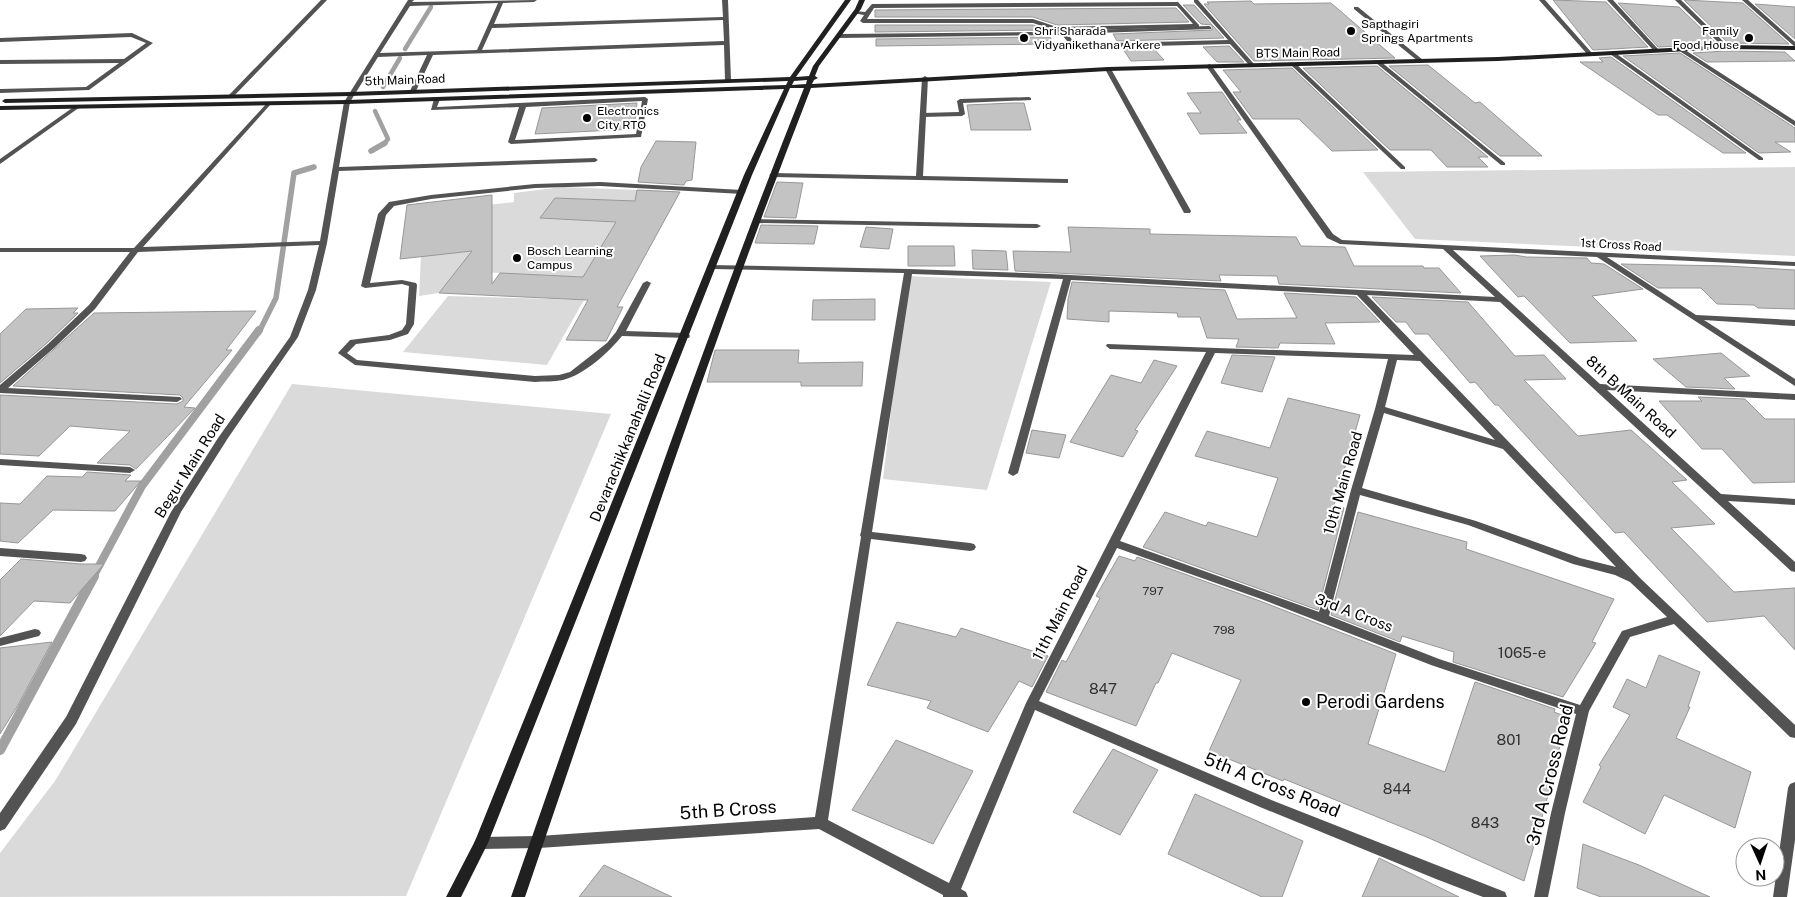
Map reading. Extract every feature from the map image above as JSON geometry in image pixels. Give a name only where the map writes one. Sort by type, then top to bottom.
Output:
[{"type":"main road","name":"Devarachikkanahalli Road","points":[[453,897],[481,843],[686,336],[742,192],[791,82],[848,0]]},
{"type":"main road","points":[[518,897],[539,842],[664,476],[772,175],[816,66],[855,13],[862,0]]},
{"type":"main road","name":"BTS Main Road","points":[[809,82],[861,82],[1108,69],[1421,61],[1726,47],[1795,46]]},
{"type":"main road","name":"5th Main Road","points":[[0,108],[268,104],[413,91],[728,80],[809,82]]},
{"type":"main road","name":"5th Main Road","points":[[0,101],[231,96],[437,99],[791,82]]},
{"type":"street","points":[[231,96],[324,0]]},
{"type":"street","points":[[349,98],[410,2],[534,0]]},
{"type":"street","points":[[725,0],[728,80]]},
{"type":"street","points":[[1542,0],[1590,54]]},
{"type":"street","points":[[1610,0],[1656,50]]},
{"type":"street","points":[[1678,0],[1726,47]]},
{"type":"street","points":[[1745,0],[1795,46]]},
{"type":"street","points":[[479,51],[502,1]]},
{"type":"street","points":[[1196,1],[1252,65]]},
{"type":"street","points":[[1178,4],[1197,26],[1057,29],[1033,21],[863,22],[867,14],[872,6],[1178,4]]},
{"type":"street","points":[[1356,8],[1421,61]]},
{"type":"street","points":[[855,13],[867,14]]},
{"type":"street","points":[[490,26],[726,18]]},
{"type":"street","points":[[838,36],[1064,33],[1209,28]]},
{"type":"street","points":[[1064,33],[1073,46],[1232,42]]},
{"type":"street","points":[[0,40],[132,35],[150,41],[87,89],[0,91]]},
{"type":"street","points":[[376,55],[726,43]]},
{"type":"street","points":[[1680,49],[1795,124]]},
{"type":"street","points":[[413,91],[431,53]]},
{"type":"street","points":[[1612,53],[1761,159]]},
{"type":"street","points":[[0,62],[126,61]]},
{"type":"street","points":[[1378,62],[1503,164]]},
{"type":"street","points":[[1293,64],[1403,168]]},
{"type":"street","name":"1st Cross Road","points":[[1209,66],[1335,240],[1446,248],[1795,264]]},
{"type":"street","points":[[1108,69],[1187,211]]},
{"type":"street","points":[[919,178],[925,78]]},
{"type":"street","name":"Begur Main Road","points":[[0,825],[71,720],[176,512],[223,438],[294,337],[312,290],[323,243],[349,98]]},
{"type":"street","points":[[437,99],[433,109],[644,99],[639,136],[511,142],[523,105]]},
{"type":"street","points":[[923,115],[962,114],[960,101],[1029,99]]},
{"type":"street","points":[[177,399],[0,390],[92,307],[136,250],[268,104]]},
{"type":"street","points":[[0,162],[77,107]]},
{"type":"street","points":[[336,169],[595,160]]},
{"type":"street","points":[[772,175],[1065,181]]},
{"type":"street","points":[[647,283],[620,333],[610,345],[580,370],[560,378],[535,379],[355,362],[342,353],[353,342],[390,337],[405,332],[410,324],[413,285],[402,282],[365,286],[382,214],[392,204],[431,197],[535,186],[600,184],[742,192]]},
{"type":"street","points":[[757,221],[1036,226]]},
{"type":"street","points":[[0,250],[136,250],[323,243]]},
{"type":"street","name":"8th B Main Road","points":[[1446,248],[1795,568]]},
{"type":"street","points":[[1600,256],[1795,383]]},
{"type":"street","points":[[713,267],[1068,277],[1361,294],[1503,300]]},
{"type":"street","points":[[908,271],[821,823],[954,896]]},
{"type":"street","points":[[1013,473],[1068,277]]},
{"type":"street","points":[[1361,294],[1637,582],[1795,733]]},
{"type":"street","points":[[1694,317],[1795,323]]},
{"type":"street","points":[[620,333],[686,336]]},
{"type":"street","points":[[1110,346],[1422,358]]},
{"type":"street","name":"11th Main Road","points":[[954,896],[1032,703],[1212,350]]},
{"type":"street","name":"10th Main Road","points":[[1323,618],[1393,357]]},
{"type":"street","points":[[1598,387],[1795,397]]},
{"type":"street","points":[[1380,409],[1506,446]]},
{"type":"street","points":[[0,462],[130,470]]},
{"type":"street","points":[[1356,490],[1472,523],[1577,561],[1619,572],[1637,582]]},
{"type":"street","points":[[1718,497],[1795,502]]},
{"type":"street","points":[[866,535],[970,547]]},
{"type":"street","name":"3rd A Cross","points":[[1115,543],[1323,618],[1436,662],[1583,711]]},
{"type":"street","points":[[0,552],[81,558]]},
{"type":"street","name":"3rd A Cross Road","points":[[1541,897],[1558,813],[1583,711],[1626,634],[1676,619]]},
{"type":"street","points":[[0,642],[35,633]]},
{"type":"street","name":"5th A Cross Road","points":[[1032,703],[1200,776],[1500,897]]},
{"type":"street","points":[[1780,897],[1795,788]]},
{"type":"street","name":"5th B Cross","points":[[481,843],[539,842],[821,823]]},
{"type":"shaded area","points":[[1795,167],[1795,256],[1415,239],[1363,172]]},
{"type":"shaded area","points":[[563,187],[662,191],[656,202],[555,198],[541,218],[616,222],[583,277],[456,271],[439,293],[419,296],[421,256],[492,248],[492,235],[438,241],[441,210],[514,202],[514,193]]},
{"type":"shaded area","points":[[907,276],[1051,282],[987,490],[883,479]]},
{"type":"shaded area","points":[[448,296],[584,300],[547,365],[403,352]]},
{"type":"shaded area","points":[[292,384],[611,414],[406,896],[0,897],[0,853],[55,781]]},
{"type":"building","points":[[1553,0],[1606,2],[1648,47],[1593,50]]},
{"type":"building","points":[[1684,0],[1743,3],[1789,44],[1728,43]]},
{"type":"building","points":[[1251,1],[1254,4],[1331,3],[1395,58],[1254,61],[1204,4],[1209,4],[1207,2]]},
{"type":"building","points":[[1618,3],[1679,7],[1717,44],[1658,47]]},
{"type":"building","points":[[1755,4],[1795,7],[1795,39]]},
{"type":"building","points":[[1183,5],[1194,5],[1224,38],[1117,41],[1113,34],[1212,30],[1212,25],[1201,24]]},
{"type":"building","points":[[1176,8],[1189,22],[1057,25],[1033,17],[875,17],[875,10]]},
{"type":"building","points":[[875,25],[1033,25],[1047,30],[875,32]]},
{"type":"building","points":[[1050,37],[1054,44],[876,46],[876,39]]},
{"type":"building","points":[[1229,46],[1244,62],[1217,62],[1203,47]]},
{"type":"building","points":[[1153,48],[1164,60],[1131,61],[1123,49]]},
{"type":"building","points":[[1726,51],[1785,52],[1795,61],[1707,62],[1693,53]]},
{"type":"building","points":[[1680,53],[1795,128],[1795,142],[1775,142],[1791,152],[1759,153],[1623,56]]},
{"type":"building","points":[[1611,57],[1746,153],[1723,153],[1667,115],[1658,115],[1580,62],[1603,62],[1599,58]]},
{"type":"building","points":[[1428,65],[1475,103],[1480,102],[1542,156],[1500,156],[1389,66]]},
{"type":"building","points":[[1377,66],[1488,157],[1478,157],[1488,167],[1447,167],[1431,150],[1390,150],[1303,68]]},
{"type":"building","points":[[1292,68],[1378,150],[1332,151],[1299,119],[1253,119],[1233,92],[1241,92],[1223,70]]},
{"type":"building","points":[[1222,92],[1241,120],[1237,120],[1247,133],[1200,134],[1187,113],[1201,113],[1187,93]]},
{"type":"building","name":"Electronics City RTO","points":[[637,103],[634,129],[535,134],[542,108]]},
{"type":"building","points":[[1024,103],[1031,130],[971,130],[967,105]]},
{"type":"building","points":[[656,141],[696,142],[692,180],[686,181],[684,185],[638,182],[641,167]]},
{"type":"building","points":[[777,182],[803,183],[796,218],[764,217]]},
{"type":"building","points":[[637,190],[680,192],[617,307],[623,307],[606,341],[566,340],[588,300],[439,293],[472,251],[400,259],[407,205],[492,195],[492,284],[500,273],[583,277],[616,222],[540,218],[555,198],[635,201]]},
{"type":"building","points":[[761,225],[818,226],[814,244],[755,243]]},
{"type":"building","points":[[866,227],[893,229],[889,249],[860,247]]},
{"type":"building","points":[[1068,227],[1150,229],[1150,234],[1296,237],[1301,246],[1345,247],[1354,266],[1423,266],[1424,268],[1439,268],[1461,293],[1279,284],[1277,276],[1219,275],[1221,281],[1015,271],[1013,251],[1071,252]]},
{"type":"building","points":[[908,246],[954,246],[955,266],[908,266]]},
{"type":"building","points":[[972,250],[1006,251],[1008,270],[973,269]]},
{"type":"building","points":[[1515,255],[1526,257],[1587,258],[1591,263],[1604,264],[1643,289],[1592,296],[1637,341],[1570,343],[1524,296],[1518,297],[1480,256]]},
{"type":"building","points":[[1621,264],[1727,266],[1795,270],[1795,309],[1717,304],[1701,288],[1658,288]]},
{"type":"building","points":[[1072,282],[1225,290],[1237,319],[1297,318],[1284,293],[1356,297],[1380,322],[1325,323],[1335,344],[1280,343],[1278,348],[1236,347],[1239,339],[1207,338],[1200,317],[1178,317],[1177,313],[1109,311],[1109,322],[1067,319],[1068,299]]},
{"type":"building","points":[[1372,297],[1468,302],[1515,356],[1544,355],[1566,379],[1524,380],[1578,436],[1631,430],[1687,480],[1672,482],[1715,524],[1671,528],[1734,592],[1795,588],[1795,650],[1764,616],[1707,622],[1624,532],[1615,533],[1498,405],[1495,405],[1475,382],[1470,383],[1428,334],[1415,334],[1406,322],[1396,322]]},
{"type":"building","points":[[875,299],[875,320],[812,320],[813,300]]},
{"type":"building","points":[[78,308],[73,313],[78,313],[47,343],[0,383],[0,334],[26,309]]},
{"type":"building","points":[[256,311],[226,350],[232,350],[184,407],[195,408],[136,469],[130,465],[97,463],[130,431],[70,426],[39,456],[0,454],[0,395],[177,404],[183,401],[180,395],[13,386],[94,313]]},
{"type":"building","points":[[715,350],[799,350],[798,363],[863,362],[862,386],[801,386],[801,382],[707,382]]},
{"type":"building","points":[[1721,353],[1750,376],[1724,378],[1735,389],[1686,387],[1653,359]]},
{"type":"building","points":[[1232,355],[1275,357],[1262,392],[1221,383]]},
{"type":"building","points":[[1154,360],[1177,366],[1135,430],[1138,431],[1123,457],[1070,442],[1111,375],[1141,383]]},
{"type":"building","points":[[1698,397],[1745,399],[1765,419],[1795,419],[1795,482],[1753,483],[1722,449],[1702,449],[1659,401],[1702,401]]},
{"type":"building","points":[[1288,398],[1360,415],[1334,505],[1344,508],[1318,610],[1143,547],[1165,512],[1206,526],[1208,522],[1257,537],[1278,478],[1195,456],[1207,431],[1270,448]]},
{"type":"building","points":[[1032,430],[1066,435],[1059,458],[1026,453]]},
{"type":"building","points":[[87,472],[131,475],[125,481],[141,481],[115,511],[53,510],[18,543],[0,541],[0,503],[20,504],[47,476],[82,477]]},
{"type":"building","points":[[1358,512],[1467,542],[1466,549],[1614,599],[1592,642],[1596,643],[1563,697],[1453,662],[1454,652],[1402,636],[1400,642],[1331,615]]},
{"type":"building","points":[[1119,556],[1135,561],[1137,557],[1260,601],[1396,654],[1368,744],[1445,772],[1475,682],[1555,709],[1554,712],[1567,717],[1524,881],[1429,838],[1284,779],[1283,781],[1209,751],[1241,680],[1172,653],[1136,726],[1046,692],[1062,660],[1066,662],[1100,598],[1096,596]]},
{"type":"building","points":[[21,559],[104,564],[70,603],[34,601],[0,636],[0,580]]},
{"type":"building","points":[[897,622],[956,637],[961,628],[1048,656],[1032,687],[1019,681],[988,732],[927,708],[931,701],[867,685]]},
{"type":"building","points":[[52,642],[18,705],[0,734],[0,648]]},
{"type":"building","points":[[1659,655],[1700,672],[1688,707],[1690,707],[1676,738],[1751,772],[1735,828],[1664,795],[1645,834],[1583,802],[1601,767],[1599,765],[1630,715],[1613,707],[1627,679],[1646,688]]},
{"type":"building","points":[[896,740],[973,771],[933,844],[852,810]]},
{"type":"building","points":[[1113,749],[1158,770],[1120,835],[1073,812]]},
{"type":"building","points":[[1195,794],[1303,841],[1282,897],[1262,897],[1168,854]]},
{"type":"building","points":[[1583,844],[1639,865],[1710,897],[1601,897],[1577,888]]},
{"type":"building","points":[[1379,858],[1459,897],[1362,897]]},
{"type":"building","points":[[604,865],[672,897],[579,897]]},
{"type":"waterway","points":[[405,49],[431,7]]},
{"type":"waterway","points":[[383,87],[400,58]]},
{"type":"waterway","points":[[375,111],[388,139],[385,143]]},
{"type":"waterway","points":[[371,151],[385,143]]},
{"type":"waterway","points":[[259,332],[276,298],[294,173],[314,167]]},
{"type":"waterway","points":[[93,577],[142,486],[259,330]]},
{"type":"waterway","points":[[0,750],[94,576]]},
{"type":"place","name":"Sapthagiri Springs Apartments","points":[[1351,31]]},
{"type":"place","name":"Shri Sharada Vidyanikethana Arkere","points":[[1024,38]]},
{"type":"place","name":"Family Food House","points":[[1749,38]]},
{"type":"place","name":"Electronics City RTO","points":[[587,118]]},
{"type":"place","name":"Bosch Learning Campus","points":[[517,258]]},
{"type":"place","name":"Perodi Gardens","points":[[1306,702]]}]
